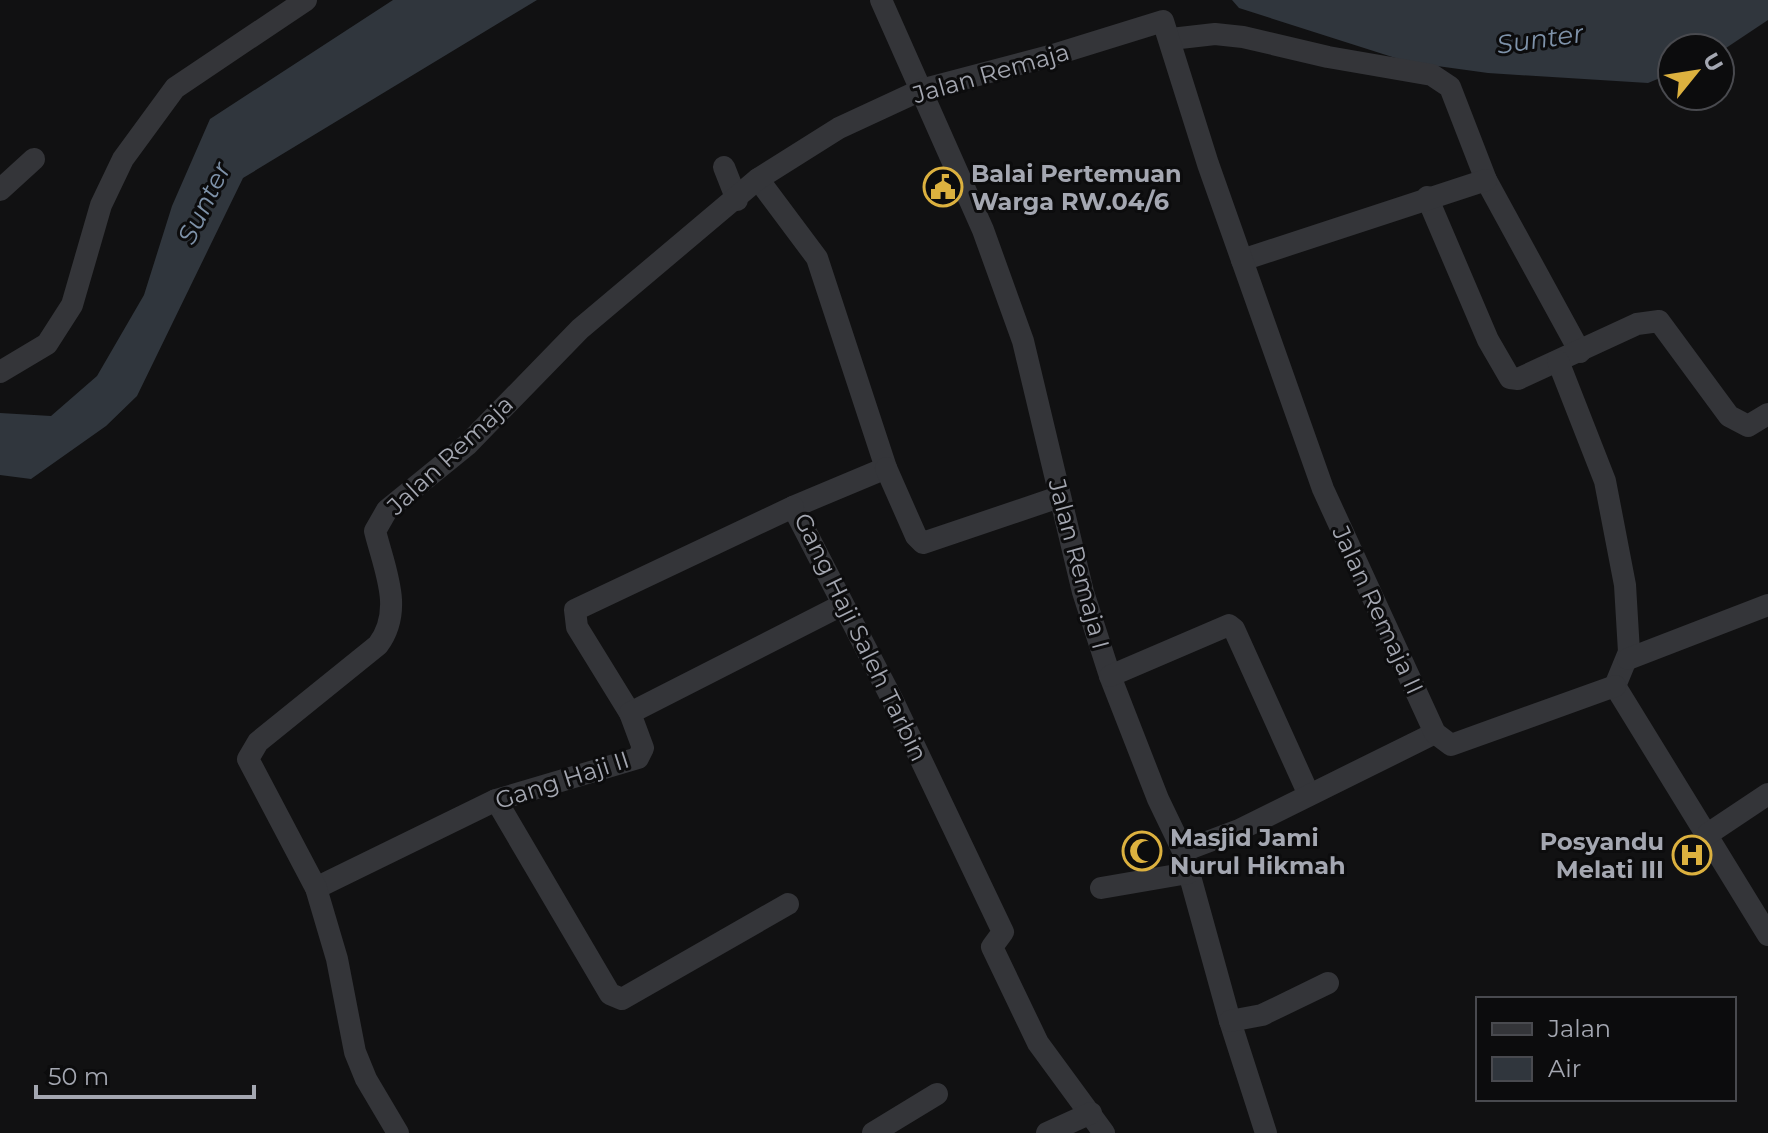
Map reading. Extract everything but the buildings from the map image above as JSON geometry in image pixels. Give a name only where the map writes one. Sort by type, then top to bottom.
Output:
[{"type":"street","points":[[0,372],[47,344],[72,305],[101,205],[123,159],[175,88],[306,0]]},
{"type":"street","name":"Jalan Remaja I","points":[[881,0],[983,230],[1023,341],[1059,497],[1110,676],[1158,799],[1183,851],[1230,1021],[1266,1133]]},
{"type":"street","name":"Jalan Remaja","points":[[398,1133],[366,1079],[355,1052],[337,959],[316,888],[248,759],[258,742],[378,645],[390,629],[394,614],[375,531],[387,510],[467,445],[580,329],[737,200],[758,179],[839,128],[921,90],[1050,56],[1158,20],[1169,32],[1243,37],[1328,57],[1432,75],[1450,87],[1486,180],[1580,352]]},
{"type":"street","name":"Jalan Remaja II","points":[[1169,32],[1208,164],[1323,489],[1435,733]]},
{"type":"street","points":[[0,190],[34,159]]},
{"type":"street","points":[[724,167],[737,200]]},
{"type":"street","points":[[758,179],[817,258],[886,468],[916,536],[923,543],[1059,497]]},
{"type":"street","points":[[1242,260],[1486,180]]},
{"type":"street","points":[[1427,197],[1502,369],[1510,378],[1518,379],[1637,324],[1659,321],[1729,416],[1748,426],[1768,414]]},
{"type":"street","points":[[1183,851],[1239,830],[1435,733],[1451,745],[1615,686],[1628,659],[1630,628],[1625,585],[1605,481],[1558,361]]},
{"type":"street","name":"Gang Haji Saleh Tarbin","points":[[886,468],[793,507],[892,699],[1003,932],[992,947],[1038,1043],[1104,1133]]},
{"type":"street","points":[[630,713],[577,627],[575,610],[793,507]]},
{"type":"street","name":"Gang Haji II","points":[[316,888],[496,800],[638,758],[643,748],[630,713],[842,605]]},
{"type":"street","points":[[1628,659],[1768,605]]},
{"type":"street","points":[[1110,676],[1229,625],[1309,795]]},
{"type":"street","points":[[1615,686],[1768,935]]},
{"type":"street","points":[[1708,834],[1768,794]]},
{"type":"street","points":[[496,800],[610,994],[622,999],[788,904]]},
{"type":"street","points":[[1101,888],[1188,873]]},
{"type":"street","points":[[1230,1021],[1262,1015],[1328,983]]},
{"type":"street","points":[[873,1133],[937,1094]]},
{"type":"street","points":[[1047,1133],[1091,1113]]},
{"type":"water","name":"Sunter","points":[[393,0],[537,0],[243,178],[137,396],[106,426],[31,479],[0,475],[0,413],[51,416],[97,376],[144,295],[172,206],[210,119]]},
{"type":"water","name":"Sunter","points":[[1232,0],[1768,0],[1768,20],[1736,41],[1736,32],[1656,32],[1656,80],[1648,83],[1488,73],[1408,62],[1239,8]]},
{"type":"place","name":"Balai Pertemuan Warga RW.04/6","points":[[943,187]]},
{"type":"place","name":"Masjid Jami Nurul Hikmah","points":[[1142,851]]},
{"type":"place","name":"Posyandu Melati III","points":[[1692,855]]}]
